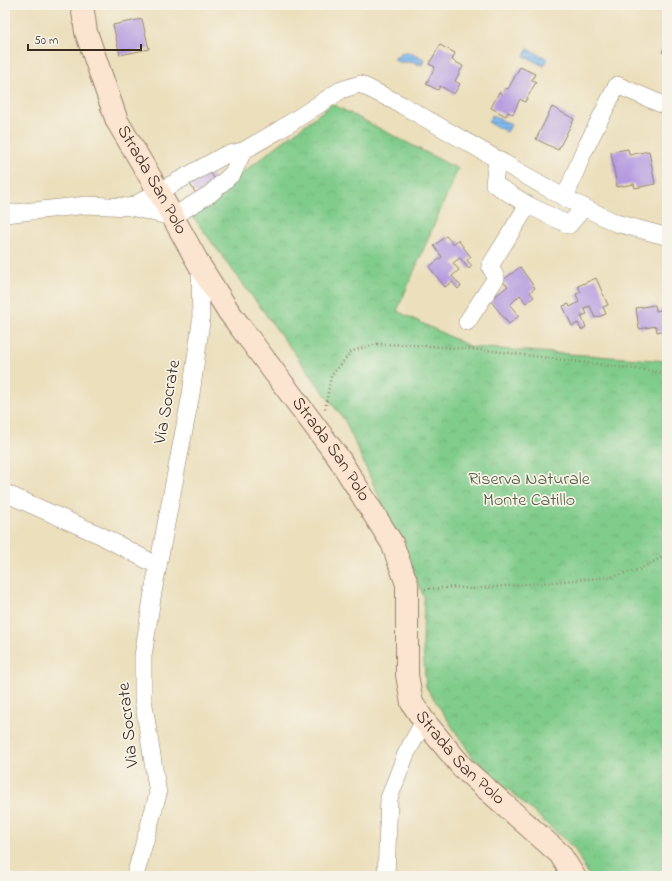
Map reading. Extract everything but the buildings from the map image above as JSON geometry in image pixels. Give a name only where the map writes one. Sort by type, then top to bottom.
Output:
[{"type":"street","name":"Strada San Polo","points":[[82,5],[86,32],[117,121],[200,266],[229,312],[338,457],[392,543],[407,584],[406,675],[412,703],[424,722],[463,768],[560,854],[574,876]]},
{"type":"street","points":[[131,207],[225,155],[243,151],[340,90],[360,84],[402,104],[565,198],[616,223],[667,236]]},
{"type":"street","points":[[565,198],[582,155],[617,85],[666,106]]},
{"type":"street","points":[[5,214],[87,205],[131,207],[172,217],[210,194],[233,173],[243,151]]},
{"type":"street","points":[[496,159],[494,184],[528,205],[569,225],[584,207]]},
{"type":"street","points":[[467,322],[496,278],[490,266],[528,205]]},
{"type":"street","name":"Via Socrate","points":[[135,876],[158,794],[143,699],[143,656],[158,566],[191,394],[201,322],[200,266]]},
{"type":"street","points":[[5,493],[100,535],[158,566]]},
{"type":"street","points":[[386,876],[389,798],[406,754],[424,722]]},
{"type":"path","points":[[323,436],[330,376],[352,351],[377,344],[415,345],[494,351],[667,373]]},
{"type":"path","points":[[406,589],[457,587],[470,589],[611,577],[641,569],[667,554]]},
{"type":"green space","name":"Riserva Naturale Monte Catillo","points":[[332,104],[458,169],[397,311],[471,347],[667,361],[667,876],[589,876],[574,848],[473,758],[426,687],[423,649],[424,597],[345,421],[190,213]]},
{"type":"water","points":[[528,49],[548,59],[544,66],[524,56]]},
{"type":"water","points":[[407,52],[424,59],[422,65],[410,62],[398,62],[394,59],[401,53]]},
{"type":"water","points":[[492,115],[511,125],[507,132],[488,122]]}]
